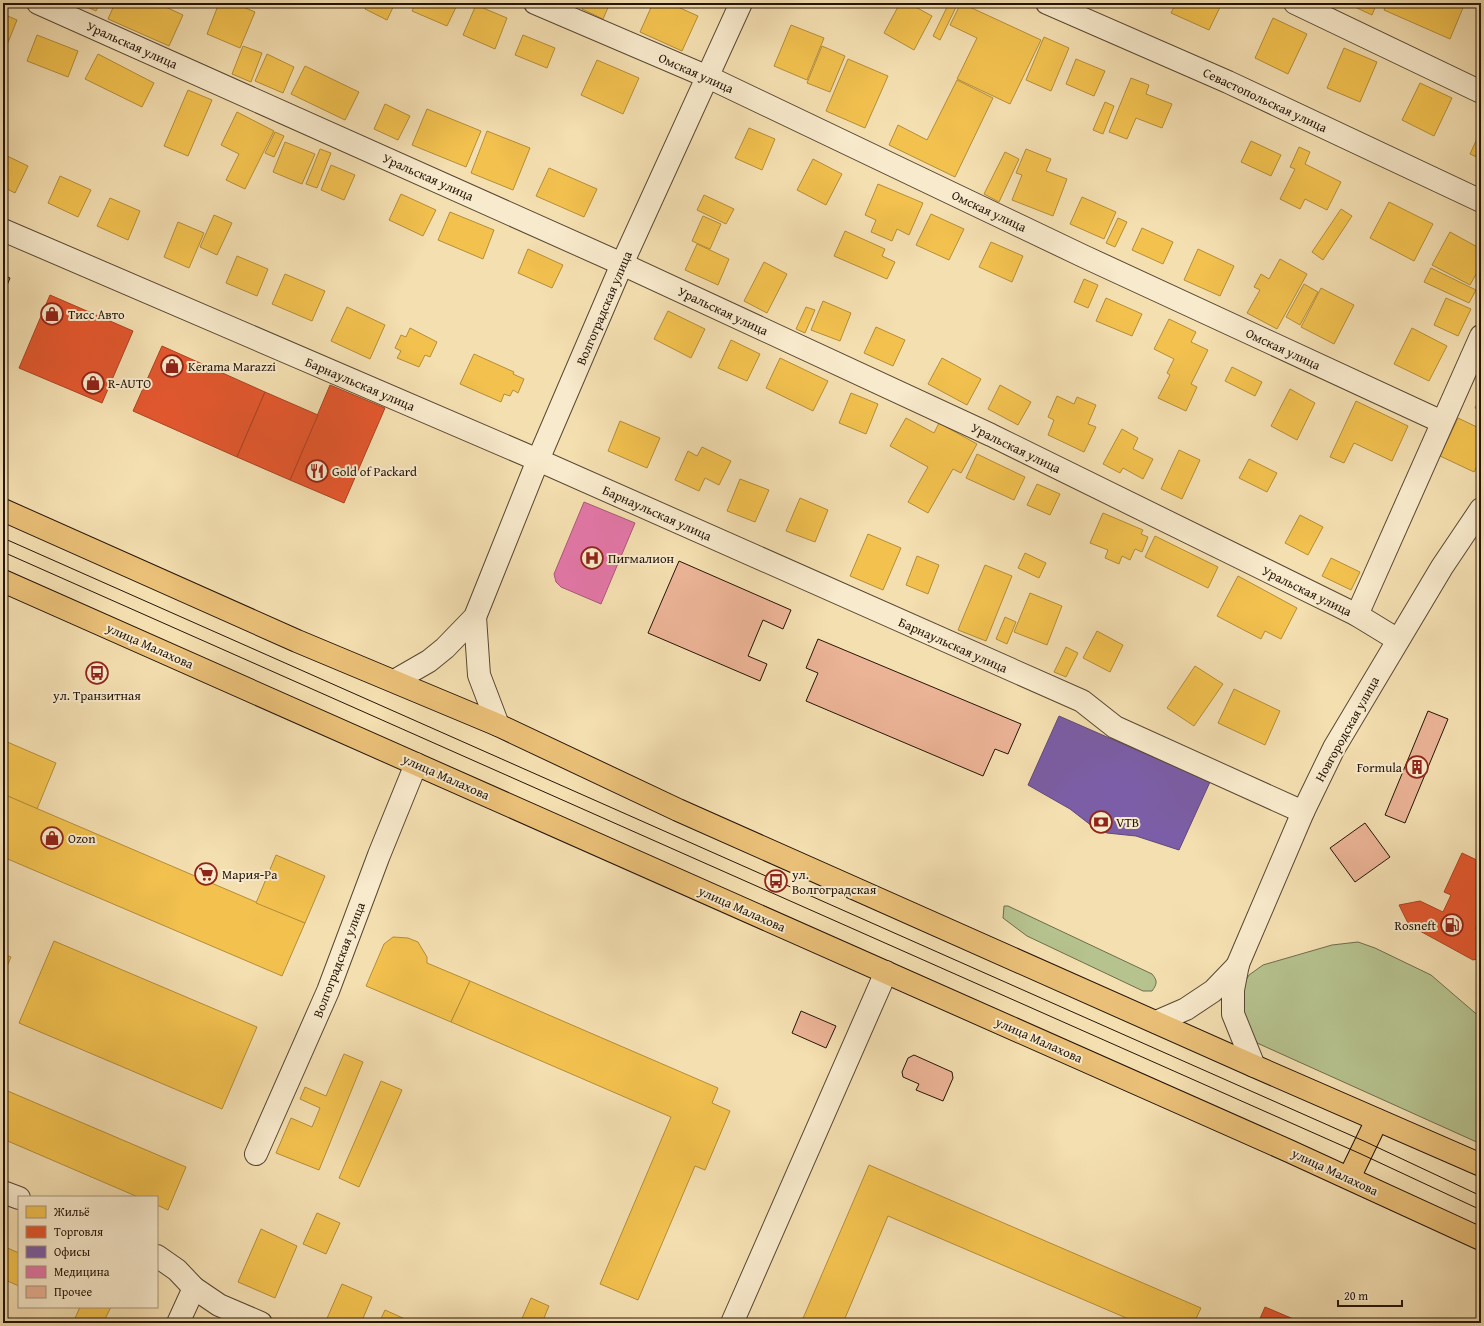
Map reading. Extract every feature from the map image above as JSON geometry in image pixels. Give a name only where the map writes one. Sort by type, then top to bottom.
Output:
[{"type":"main road","points":[[3,510],[297,641],[396,680],[498,725],[678,810],[1254,1066],[1481,1165]]},
{"type":"main road","name":"улица Малахова","points":[[3,580],[1349,1178],[1481,1239]]},
{"type":"main road","points":[[1349,1178],[1377,1120]]},
{"type":"street","name":"Уральская улица","points":[[38,3],[622,264],[991,435],[1357,615],[1398,640]]},
{"type":"street","name":"Омская улица","points":[[535,3],[708,78],[1083,256],[1442,422]]},
{"type":"street","name":"Волгоградская улица","points":[[396,680],[429,661],[445,648],[475,617],[538,460],[622,264],[741,3]]},
{"type":"street","name":"Севастопольская улица","points":[[1047,3],[1228,82],[1481,201]]},
{"type":"street","points":[[1295,3],[1481,92]]},
{"type":"street","name":"Барнаульская улица","points":[[3,230],[538,460],[1082,701],[1115,727],[1303,812]]},
{"type":"street","points":[[1357,615],[1481,336]]},
{"type":"street","name":"Новгородская улица","points":[[1238,964],[1303,812],[1334,748],[1398,640],[1481,509]]},
{"type":"street","name":"Волгоградская улица","points":[[475,617],[479,675],[498,725]]},
{"type":"street","name":"Волгоградская улица","points":[[256,1154],[325,997],[379,855],[416,764]]},
{"type":"street","points":[[1156,1022],[1186,1009],[1213,991],[1238,964]]},
{"type":"street","points":[[1238,964],[1233,990],[1233,1014],[1254,1066]]},
{"type":"street","points":[[732,1323],[886,972]]},
{"type":"street","points":[[3,1192],[18,1198]]},
{"type":"street","points":[[158,1257],[177,1270],[194,1288],[219,1305],[260,1323]]},
{"type":"street","points":[[178,1323],[194,1288]]},
{"type":"green space","points":[[1004,906],[1008,906],[1152,974],[1156,981],[1155,986],[1152,991],[1143,991],[1027,936],[1003,918]]},
{"type":"green space","points":[[1358,942],[1375,948],[1431,975],[1481,1018],[1481,1144],[1257,1043],[1240,1010],[1239,992],[1249,975],[1263,965],[1332,945]]},
{"type":"building: Жильё","points":[[79,3],[100,3],[96,11]]},
{"type":"building: Жильё","points":[[115,3],[157,3],[183,15],[169,46],[108,19]]},
{"type":"building: Жильё","points":[[219,3],[234,3],[255,12],[240,48],[207,34]]},
{"type":"building: Жильё","points":[[368,3],[395,3],[387,20],[365,9]]},
{"type":"building: Жильё","points":[[416,3],[458,3],[447,26],[412,11]]},
{"type":"building: Жильё","points":[[584,3],[610,3],[603,19],[582,9]]},
{"type":"building: Жильё","points":[[653,3],[669,3],[698,16],[682,51],[640,32]]},
{"type":"building: Жильё","points":[[900,3],[908,3],[932,16],[914,50],[884,33]]},
{"type":"building: Жильё","points":[[949,3],[958,3],[940,40],[933,36]]},
{"type":"building: Жильё","points":[[961,3],[1041,40],[1010,104],[957,79],[977,38],[950,25]]},
{"type":"building: Жильё","points":[[1176,3],[1222,3],[1209,30],[1171,13]]},
{"type":"building: Жильё","points":[[1346,3],[1377,3],[1372,15]]},
{"type":"building: Жильё","points":[[1387,3],[1465,3],[1450,39],[1384,10]]},
{"type":"building: Жильё","points":[[476,5],[507,18],[495,49],[463,35]]},
{"type":"building: Жильё","points":[[3,14],[17,20],[5,50],[3,49]]},
{"type":"building: Жильё","points":[[1273,18],[1307,34],[1288,74],[1255,58]]},
{"type":"building: Жильё","points":[[791,25],[824,38],[807,80],[774,66]]},
{"type":"building: Жильё","points":[[37,35],[78,51],[68,77],[27,61]]},
{"type":"building: Жильё","points":[[523,35],[555,48],[547,68],[515,55]]},
{"type":"building: Жильё","points":[[1044,37],[1069,48],[1051,91],[1026,80]]},
{"type":"building: Жильё","points":[[243,46],[262,53],[251,82],[232,74]]},
{"type":"building: Жильё","points":[[822,46],[845,56],[830,92],[807,83]]},
{"type":"building: Жильё","points":[[1344,48],[1377,62],[1360,102],[1327,88]]},
{"type":"building: Жильё","points":[[98,54],[154,83],[142,107],[85,79]]},
{"type":"building: Жильё","points":[[267,54],[294,67],[283,93],[255,81]]},
{"type":"building: Жильё","points":[[848,59],[888,76],[865,128],[826,111]]},
{"type":"building: Жильё","points":[[1076,59],[1105,71],[1094,96],[1066,84]]},
{"type":"building: Жильё","points":[[597,60],[639,78],[623,114],[581,95]]},
{"type":"building: Жильё","points":[[305,66],[359,92],[345,120],[291,94]]},
{"type":"building: Жильё","points":[[1131,78],[1149,85],[1146,94],[1172,104],[1162,128],[1136,118],[1127,139],[1109,132]]},
{"type":"building: Жильё","points":[[957,80],[993,98],[955,177],[889,145],[898,125],[927,140]]},
{"type":"building: Жильё","points":[[1420,83],[1452,98],[1434,136],[1402,120]]},
{"type":"building: Жильё","points":[[188,90],[212,100],[188,156],[164,146]]},
{"type":"building: Жильё","points":[[1105,102],[1114,106],[1103,134],[1093,130]]},
{"type":"building: Жильё","points":[[385,104],[410,116],[398,140],[374,129]]},
{"type":"building: Жильё","points":[[427,109],[481,131],[466,167],[412,145]]},
{"type":"building: Жильё","points":[[237,112],[274,131],[245,189],[226,180],[239,154],[221,145]]},
{"type":"building: Жильё","points":[[749,128],[775,139],[762,170],[735,158]]},
{"type":"building: Жильё","points":[[1481,130],[1481,159],[1470,154]]},
{"type":"building: Жильё","points":[[487,131],[530,148],[513,190],[471,173]]},
{"type":"building: Жильё","points":[[275,132],[284,136],[274,157],[265,153]]},
{"type":"building: Жильё","points":[[1251,141],[1281,155],[1271,176],[1241,162]]},
{"type":"building: Жильё","points":[[285,142],[315,154],[302,184],[273,172]]},
{"type":"building: Жильё","points":[[1299,147],[1310,152],[1305,164],[1341,182],[1327,210],[1305,199],[1300,209],[1280,199],[1295,169],[1290,167]]},
{"type":"building: Жильё","points":[[320,149],[331,153],[317,188],[306,184]]},
{"type":"building: Жильё","points":[[1026,149],[1051,159],[1046,171],[1067,179],[1053,216],[1012,200],[1022,175],[1016,173]]},
{"type":"building: Жильё","points":[[1005,152],[1019,159],[999,202],[984,194]]},
{"type":"building: Жильё","points":[[3,154],[28,166],[15,193],[3,187]]},
{"type":"building: Жильё","points":[[813,159],[842,174],[826,205],[797,190]]},
{"type":"building: Жильё","points":[[331,165],[355,175],[344,200],[321,190]]},
{"type":"building: Жильё","points":[[549,168],[597,189],[584,217],[536,196]]},
{"type":"building: Жильё","points":[[60,176],[91,190],[78,217],[48,203]]},
{"type":"building: Жильё","points":[[878,184],[923,203],[909,235],[897,229],[892,241],[871,232],[876,220],[865,215]]},
{"type":"building: Жильё","points":[[401,194],[436,210],[423,236],[389,220]]},
{"type":"building: Жильё","points":[[704,195],[734,209],[726,224],[697,210]]},
{"type":"building: Жильё","points":[[1082,197],[1116,212],[1104,239],[1070,224]]},
{"type":"building: Жильё","points":[[110,198],[140,211],[128,240],[97,226]]},
{"type":"building: Жильё","points":[[1389,202],[1433,224],[1414,261],[1370,238]]},
{"type":"building: Жильё","points":[[1341,209],[1352,216],[1323,260],[1312,252]]},
{"type":"building: Жильё","points":[[450,212],[494,230],[483,259],[438,240]]},
{"type":"building: Жильё","points":[[931,214],[964,229],[949,260],[916,245]]},
{"type":"building: Жильё","points":[[214,215],[232,223],[217,255],[200,247]]},
{"type":"building: Жильё","points":[[703,216],[721,224],[710,249],[692,241]]},
{"type":"building: Жильё","points":[[1118,218],[1127,222],[1115,247],[1106,243]]},
{"type":"building: Жильё","points":[[178,222],[204,233],[189,268],[164,257]]},
{"type":"building: Жильё","points":[[1142,228],[1173,242],[1163,264],[1132,250]]},
{"type":"building: Жильё","points":[[845,231],[885,249],[882,256],[895,262],[887,279],[834,256]]},
{"type":"building: Жильё","points":[[1450,232],[1481,249],[1481,265],[1470,285],[1432,265]]},
{"type":"building: Жильё","points":[[991,242],[1023,256],[1012,282],[979,267]]},
{"type":"building: Жильё","points":[[697,244],[729,259],[718,285],[685,270]]},
{"type":"building: Жильё","points":[[528,249],[563,265],[552,288],[518,273]]},
{"type":"building: Жильё","points":[[1198,249],[1234,266],[1220,296],[1184,280]]},
{"type":"building: Жильё","points":[[237,256],[268,269],[257,296],[226,283]]},
{"type":"building: Жильё","points":[[1280,259],[1307,274],[1277,329],[1247,313],[1260,290],[1254,287],[1261,274],[1269,279]]},
{"type":"building: Жильё","points":[[764,262],[787,274],[767,313],[744,301]]},
{"type":"building: Жильё","points":[[1431,268],[1476,290],[1469,303],[1424,282]]},
{"type":"building: Жильё","points":[[285,274],[325,291],[312,321],[272,304]]},
{"type":"building: Жильё","points":[[1084,279],[1098,285],[1088,308],[1074,302]]},
{"type":"building: Жильё","points":[[1304,284],[1318,292],[1300,325],[1286,317]]},
{"type":"building: Жильё","points":[[1321,288],[1354,305],[1334,344],[1301,327]]},
{"type":"building: Жильё","points":[[1106,298],[1142,314],[1132,336],[1096,321]]},
{"type":"building: Жильё","points":[[1446,298],[1471,309],[1458,336],[1434,325]]},
{"type":"building: Жильё","points":[[823,301],[851,313],[840,341],[811,330]]},
{"type":"building: Жильё","points":[[347,307],[385,325],[370,359],[331,341]]},
{"type":"building: Жильё","points":[[806,307],[815,310],[805,333],[796,329]]},
{"type":"building: Жильё","points":[[668,311],[705,329],[691,358],[654,339]]},
{"type":"building: Жильё","points":[[1169,319],[1196,332],[1191,342],[1208,350],[1191,384],[1197,387],[1186,411],[1158,398],[1170,375],[1167,373],[1174,359],[1154,349]]},
{"type":"building: Жильё","points":[[876,327],[905,340],[893,366],[864,353]]},
{"type":"building: Жильё","points":[[410,328],[437,342],[430,357],[425,355],[419,367],[397,358],[401,351],[395,348],[401,335],[406,337]]},
{"type":"building: Жильё","points":[[1412,328],[1447,346],[1429,381],[1394,364]]},
{"type":"building: Жильё","points":[[731,340],[760,354],[747,381],[718,368]]},
{"type":"building: Жильё","points":[[474,354],[514,372],[513,374],[524,379],[518,393],[513,390],[510,396],[504,394],[501,402],[460,384]]},
{"type":"building: Жильё","points":[[780,358],[828,381],[813,411],[766,388]]},
{"type":"building: Жильё","points":[[942,358],[981,379],[967,405],[928,384]]},
{"type":"building: Жильё","points":[[1232,367],[1262,382],[1255,396],[1225,381]]},
{"type":"building: Жильё","points":[[1000,385],[1031,402],[1018,425],[988,409]]},
{"type":"building: Жильё","points":[[1290,389],[1315,403],[1297,440],[1271,426]]},
{"type":"building: Жильё","points":[[851,393],[878,404],[866,434],[839,423]]},
{"type":"building: Жильё","points":[[1481,395],[1481,411],[1475,408]]},
{"type":"building: Жильё","points":[[1057,396],[1074,404],[1077,397],[1096,405],[1088,424],[1096,427],[1084,452],[1048,435],[1054,420],[1048,417]]},
{"type":"building: Жильё","points":[[1356,401],[1408,426],[1392,461],[1354,443],[1344,463],[1330,457]]},
{"type":"building: Жильё","points":[[906,418],[934,433],[939,423],[977,444],[961,473],[953,469],[928,513],[908,502],[928,467],[890,446]]},
{"type":"building: Жильё","points":[[1458,418],[1481,429],[1481,458],[1474,472],[1440,456]]},
{"type":"building: Жильё","points":[[620,421],[660,438],[647,468],[608,451]]},
{"type":"building: Жильё","points":[[1122,429],[1138,438],[1133,449],[1153,459],[1143,479],[1123,468],[1120,473],[1103,464]]},
{"type":"building: Жильё","points":[[702,447],[731,461],[719,485],[705,478],[699,491],[675,480],[688,451],[697,456]]},
{"type":"building: Жильё","points":[[1179,450],[1200,460],[1182,499],[1161,489]]},
{"type":"building: Жильё","points":[[977,454],[1025,477],[1014,500],[966,478]]},
{"type":"building: Жильё","points":[[1249,459],[1277,473],[1267,492],[1239,478]]},
{"type":"building: Жильё","points":[[740,479],[769,490],[755,522],[727,511]]},
{"type":"building: Жильё","points":[[1037,484],[1060,494],[1050,515],[1027,505]]},
{"type":"building: Жильё","points":[[800,498],[828,510],[815,542],[786,531]]},
{"type":"building: Жильё","points":[[1103,513],[1143,530],[1141,534],[1148,537],[1142,552],[1135,549],[1130,560],[1122,556],[1119,564],[1105,558],[1108,550],[1090,543]]},
{"type":"building: Жильё","points":[[1300,515],[1323,527],[1308,555],[1285,543]]},
{"type":"building: Жильё","points":[[868,534],[901,548],[883,590],[850,576]]},
{"type":"building: Жильё","points":[[1155,536],[1218,567],[1208,588],[1145,557]]},
{"type":"building: Жильё","points":[[1025,553],[1046,563],[1039,578],[1018,568]]},
{"type":"building: Жильё","points":[[917,556],[939,565],[928,594],[906,585]]},
{"type":"building: Жильё","points":[[1331,558],[1360,572],[1351,590],[1322,576]]},
{"type":"building: Жильё","points":[[985,565],[1012,576],[986,641],[958,630]]},
{"type":"building: Жильё","points":[[1238,576],[1297,608],[1281,639],[1265,631],[1261,639],[1217,616]]},
{"type":"building: Жильё","points":[[1030,593],[1062,606],[1047,645],[1014,632]]},
{"type":"building: Жильё","points":[[1005,617],[1016,622],[1007,644],[996,639]]},
{"type":"building: Жильё","points":[[1097,631],[1123,645],[1110,672],[1083,658]]},
{"type":"building: Жильё","points":[[1066,647],[1078,653],[1066,677],[1054,672]]},
{"type":"building: Жильё","points":[[1195,666],[1223,684],[1194,726],[1167,708]]},
{"type":"building: Жильё","points":[[1234,689],[1280,711],[1265,745],[1218,723]]},
{"type":"building: Жильё","points":[[5,741],[56,763],[37,809],[3,794],[3,746]]},
{"type":"building: Жильё","points":[[3,794],[305,923],[282,976],[3,857]]},
{"type":"building: Жильё","points":[[276,855],[325,876],[305,923],[256,903]]},
{"type":"building: Жильё","points":[[393,937],[408,938],[418,942],[427,957],[427,963],[470,981],[451,1022],[366,986],[384,944]]},
{"type":"building: Жильё","points":[[54,941],[257,1027],[222,1109],[19,1023]]},
{"type":"building: Жильё","points":[[3,954],[11,957],[3,976]]},
{"type":"building: Жильё","points":[[470,981],[718,1088],[712,1103],[730,1111],[705,1170],[695,1166],[638,1300],[600,1284],[671,1117],[451,1022]]},
{"type":"building: Жильё","points":[[344,1054],[363,1062],[319,1170],[276,1153],[291,1118],[312,1127],[320,1108],[300,1099],[305,1087],[326,1096]]},
{"type":"building: Жильё","points":[[381,1081],[402,1090],[359,1187],[339,1178]]},
{"type":"building: Жильё","points":[[3,1089],[186,1167],[168,1210],[158,1205],[158,1196],[136,1196],[3,1139]]},
{"type":"building: Жильё","points":[[869,1165],[1201,1308],[1194,1323],[1138,1323],[888,1216],[843,1323],[801,1323]]},
{"type":"building: Жильё","points":[[317,1213],[340,1223],[326,1254],[303,1244]]},
{"type":"building: Жильё","points":[[261,1229],[297,1246],[275,1298],[238,1282]]},
{"type":"building: Жильё","points":[[3,1246],[18,1253],[18,1286],[3,1279]]},
{"type":"building: Жильё","points":[[342,1284],[372,1297],[361,1323],[325,1323]]},
{"type":"building: Жильё","points":[[531,1298],[549,1306],[542,1323],[520,1323]]},
{"type":"building: Жильё","points":[[80,1308],[110,1308],[103,1323],[73,1323]]},
{"type":"building: Жильё","points":[[385,1310],[405,1319],[404,1323],[379,1323]]},
{"type":"building: Торговля","points":[[50,295],[133,331],[102,403],[19,368]]},
{"type":"building: Торговля","points":[[162,346],[265,392],[237,457],[133,411]]},
{"type":"building: Торговля","points":[[330,385],[385,408],[344,503],[290,480]]},
{"type":"building: Торговля","points":[[265,392],[318,415],[290,480],[237,457]]},
{"type":"building: Торговля","points":[[1462,853],[1481,862],[1481,916],[1475,929],[1481,932],[1481,958],[1473,960],[1409,925],[1399,905],[1420,901],[1443,912],[1451,895],[1444,892]]},
{"type":"building: Торговля","points":[[1265,1307],[1303,1323],[1258,1323]]},
{"type":"building: Офисы","points":[[1059,716],[1210,782],[1179,850],[1136,836],[1107,833],[1092,826],[1070,809],[1028,785]]},
{"type":"building: Медицина","points":[[584,502],[635,523],[601,604],[561,587],[556,582],[554,574]]},
{"type":"building: Прочее","points":[[3,275],[10,278],[3,295]]},
{"type":"building: Прочее","points":[[679,561],[791,610],[783,629],[763,620],[748,656],[767,664],[760,681],[648,633]]},
{"type":"building: Прочее","points":[[818,639],[1021,724],[1008,754],[995,749],[983,776],[806,701],[818,673],[806,668]]},
{"type":"building: Прочее","name":"Formula","points":[[1428,711],[1448,719],[1405,823],[1385,815]]},
{"type":"building: Прочее","points":[[1365,823],[1390,857],[1355,882],[1330,848]]},
{"type":"building: Прочее","points":[[801,1011],[836,1026],[826,1048],[792,1033]]},
{"type":"building: Прочее","points":[[914,1055],[952,1072],[953,1078],[943,1101],[916,1090],[919,1084],[903,1077],[902,1072],[908,1058]]},
{"type":"tram line","points":[[3,538],[1366,1142],[1481,1196]]},
{"type":"tram line","points":[[3,552],[1361,1154],[1481,1210]]},
{"type":"place","name":"Тисс Авто","points":[[52,314]]},
{"type":"place","name":"Kerama Marazzi","points":[[172,366]]},
{"type":"place","name":"R-AUTO","points":[[93,383]]},
{"type":"place","name":"Gold of Packard","points":[[317,471]]},
{"type":"place","name":"Пигмалион","points":[[592,558]]},
{"type":"place","name":"ул. Транзитная","points":[[97,673]]},
{"type":"place","name":"Formula","points":[[1417,767]]},
{"type":"place","name":"VTB","points":[[1101,822]]},
{"type":"place","name":"Ozon","points":[[52,838]]},
{"type":"place","name":"Мария-Ра","points":[[206,874]]},
{"type":"place","name":"ул. Волгоградская","points":[[776,881]]},
{"type":"place","name":"Rosneft","points":[[1452,925]]}]
